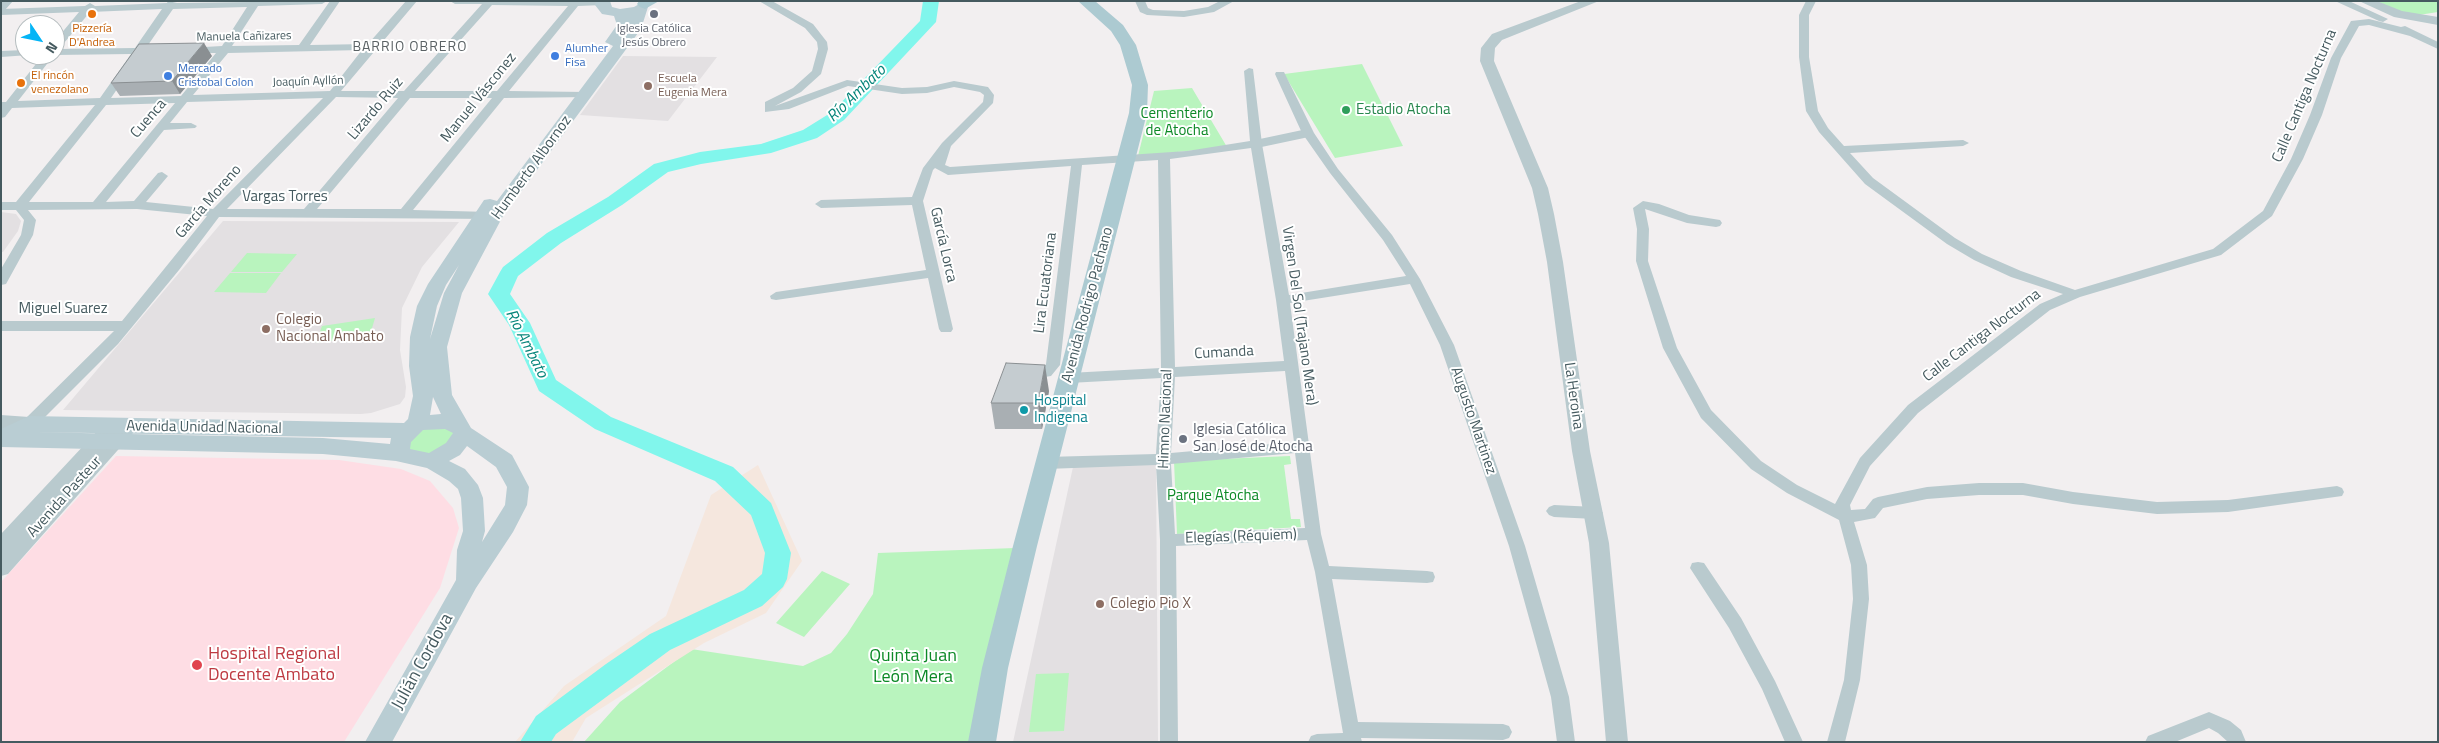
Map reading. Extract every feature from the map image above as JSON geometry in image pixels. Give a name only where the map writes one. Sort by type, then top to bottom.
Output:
[{"type":"main road","name":"Avenida Rodrigo Pachano","points":[[1086,1],[1117,28],[1134,57],[1140,85],[1140,97],[1132,157]]},
{"type":"main road","name":"Avenida Rodrigo Pachano","points":[[982,742],[995,668],[1147,103],[1146,70],[1134,39],[1123,23],[1099,1]]},
{"type":"main road","points":[[603,2],[603,8],[620,13],[646,4]]},
{"type":"main road","name":"Humberto Albornoz","points":[[399,453],[401,440],[413,427],[423,396],[420,337],[428,306],[437,284],[524,162],[634,29],[646,4]]},
{"type":"main road","name":"Humberto Albornoz","points":[[580,95],[623,29],[624,25],[620,13]]},
{"type":"main road","name":"Humberto Albornoz","points":[[460,428],[442,395],[437,347],[453,293],[487,216]]},
{"type":"main road","name":"Avenida Unidad Nacional","points":[[10,438],[115,433],[413,427],[445,420],[460,428]]},
{"type":"main road","points":[[431,460],[454,449],[460,428]]},
{"type":"main road","name":"Julián Cordova","points":[[378,742],[468,581],[506,526],[516,505],[518,487],[504,461],[460,428]]},
{"type":"main road","name":"Avenida Unidad Nacional","points":[[115,433],[323,446],[399,453],[411,458],[431,460]]},
{"type":"main road","name":"Julián Cordova","points":[[431,460],[456,475],[467,485],[472,498],[474,530],[468,550],[468,581]]},
{"type":"main road","name":"Avenida Rodrigo Pachano","points":[[996,742],[1051,463]]},
{"type":"street","points":[[1,7],[7,1]]},
{"type":"street","points":[[1,12],[90,5],[322,1]]},
{"type":"street","points":[[302,49],[336,1]]},
{"type":"street","name":"García Moreno","points":[[10,438],[126,326],[216,213],[333,94],[412,1]]},
{"type":"street","points":[[455,1],[603,2]]},
{"type":"street","name":"García Lorca","points":[[764,1],[809,26],[822,42],[823,49],[818,72],[803,86],[769,104],[769,110],[785,107],[841,84],[896,90],[927,90],[954,84],[984,90],[988,95],[988,103],[946,145],[927,170],[916,201],[946,329]]},
{"type":"street","points":[[1140,1],[1144,10],[1151,13],[1184,14],[1209,5],[1229,1]]},
{"type":"street","name":"La Heroina","points":[[1593,1],[1497,37],[1488,48],[1486,61],[1540,188],[1546,214],[1555,262],[1581,451],[1594,513],[1617,742]]},
{"type":"street","points":[[1811,1],[1804,15],[1803,32],[1811,104],[1823,130],[1841,150],[1869,181],[1952,241],[1978,257],[2016,274],[2075,294]]},
{"type":"street","points":[[2340,1],[2438,46]]},
{"type":"street","points":[[2365,1],[2413,18],[2438,21]]},
{"type":"street","name":"Lizardo Ruiz","points":[[307,214],[408,94],[490,2]]},
{"type":"street","name":"Manuel Vásconez","points":[[404,213],[576,2]]},
{"type":"street","name":"Cuenca","points":[[97,205],[225,49],[255,3]]},
{"type":"street","points":[[1,281],[27,235],[30,220],[19,206],[103,101],[172,4]]},
{"type":"street","points":[[65,35],[90,5]]},
{"type":"street","name":"Calle Cantiga Nocturna","points":[[1836,742],[1852,680],[1861,599],[1859,565],[1842,505],[1866,462],[1913,408],[2045,307],[2075,294],[2218,252],[2268,213],[2297,159],[2316,115],[2336,58],[2355,23],[2369,22],[2412,33]]},
{"type":"street","name":"Manuela Cañizares","points":[[65,52],[372,47]]},
{"type":"street","points":[[1,54],[15,53]]},
{"type":"street","points":[[1,115],[5,105],[39,65]]},
{"type":"street","name":"Virgen Del Sol (Trajano Mera)","points":[[1249,70],[1256,144],[1283,300],[1313,534],[1323,572],[1353,737]]},
{"type":"street","name":"Augusto Martinez","points":[[1280,74],[1308,133],[1334,171],[1388,238],[1414,279],[1447,345],[1517,546],[1560,697],[1566,742]]},
{"type":"street","name":"Joaquín Ayllón","points":[[5,105],[333,94],[580,95]]},
{"type":"street","points":[[161,127],[191,126]]},
{"type":"street","points":[[946,145],[939,166],[948,171],[1164,156],[1256,144],[1308,133]]},
{"type":"street","points":[[1841,150],[1964,143]]},
{"type":"street","name":"Himno Nacional","points":[[1164,156],[1168,372],[1163,459],[1168,540],[1169,742]]},
{"type":"street","name":"Lira Ecuatoriana","points":[[1014,376],[1046,373],[1053,365],[1077,161]]},
{"type":"street","points":[[137,206],[162,176]]},
{"type":"street","points":[[821,204],[916,201]]},
{"type":"street","name":"Vargas Torres","points":[[1,206],[97,205],[137,206],[216,213],[404,213],[487,216]]},
{"type":"street","points":[[1716,223],[1687,219],[1655,207],[1643,205],[1639,208],[1643,229],[1642,260],[1670,348],[1706,414],[1756,465],[1792,489],[1846,517],[1870,514],[1878,502],[1887,500],[1927,493],[1979,489],[2023,489],[2073,498],[2157,508],[2228,506],[2337,492]]},
{"type":"street","points":[[776,296],[932,273]]},
{"type":"street","points":[[1283,300],[1414,279]]},
{"type":"street","name":"Miguel Suarez","points":[[1,326],[126,326]]},
{"type":"street","name":"Cumanda","points":[[1074,378],[1290,366]]},
{"type":"street","name":"Avenida Unidad Nacional","points":[[1,422],[10,438]]},
{"type":"street","name":"Avenida Pasteur","points":[[1,547],[115,433]]},
{"type":"street","name":"Avenida Pasteur","points":[[1,568],[115,433]]},
{"type":"street","points":[[1051,463],[1163,459],[1302,447]]},
{"type":"street","points":[[1554,511],[1594,513]]},
{"type":"street","name":"Elegías (Réquiem)","points":[[1168,540],[1313,534]]},
{"type":"street","points":[[1698,568],[1734,622],[1769,686],[1794,742]]},
{"type":"street","points":[[1323,572],[1427,577]]},
{"type":"street","points":[[2154,742],[2209,720],[2224,726],[2235,736],[2237,742]]},
{"type":"street","points":[[1317,742],[1353,737],[1503,732]]},
{"type":"shaded area","name":"Escuela Eugenia Mera","points":[[623,56],[717,57],[668,121],[580,115]]},
{"type":"shaded area","points":[[1,212],[16,214],[21,221],[18,231],[3,252],[1,252]]},
{"type":"shaded area","name":"Colegio Nacional Ambato","points":[[223,221],[459,222],[422,267],[402,308],[400,350],[406,387],[405,397],[400,404],[371,413],[361,414],[63,410]]},
{"type":"shaded area","name":"Hospital Regional Docente Ambato","points":[[116,456],[339,460],[401,469],[430,481],[453,508],[459,528],[440,588],[344,742],[1,742],[1,582]]},
{"type":"shaded area","name":"Colegio Pio X","points":[[1156,464],[1158,742],[1013,742],[1073,467]]},
{"type":"green space","points":[[2376,1],[2438,1],[2438,12],[2412,16]]},
{"type":"green space","name":"Estadio Atocha","points":[[1362,64],[1403,146],[1335,158],[1284,74]]},
{"type":"green space","name":"Cementerio de Atocha","points":[[1192,88],[1227,147],[1138,156],[1154,91]]},
{"type":"green space","points":[[247,253],[297,254],[282,272],[231,272]]},
{"type":"green space","points":[[230,273],[281,273],[266,293],[214,292]]},
{"type":"green space","points":[[375,318],[370,335],[316,343],[322,326]]},
{"type":"green space","points":[[420,428],[456,428],[445,450],[413,457],[406,444]]},
{"type":"green space","name":"Parque Atocha","points":[[1290,456],[1291,464],[1284,465],[1291,519],[1300,519],[1301,527],[1177,534],[1174,461]]},
{"type":"green space","name":"Quinta Juan León Mera","points":[[1015,548],[975,742],[584,742],[620,702],[691,649],[803,666],[831,653],[847,634],[873,594],[878,553]]},
{"type":"green space","points":[[822,571],[850,584],[804,637],[776,623]]},
{"type":"green space","points":[[1069,673],[1064,731],[1029,732],[1036,674]]},
{"type":"sand","points":[[758,465],[802,561],[766,613],[704,643],[586,718],[572,742],[515,742],[564,686],[666,616],[711,495]]},
{"type":"building","points":[[204,43],[172,81],[111,83],[139,44]]},
{"type":"building","points":[[1006,363],[1045,365],[1038,403],[991,403]]},
{"type":"waterway","name":"Río Ambato","points":[[534,742],[546,725],[616,672],[660,642],[753,598],[774,579],[778,553],[762,510],[724,474],[603,423],[547,385],[519,323],[499,294],[510,272],[554,238],[615,201],[661,168],[700,158],[764,149],[810,134],[838,116],[928,22],[931,1]]},
{"type":"place","name":"Pizzería D'Andrea","points":[[92,14]]},
{"type":"place","name":"Iglesia Católica Jesús Obrero","points":[[654,14]]},
{"type":"place","name":"Alumher Fisa","points":[[555,56]]},
{"type":"place","name":"Mercado Cristobal Colon","points":[[168,76]]},
{"type":"place","name":"El rincón venezolano","points":[[21,83]]},
{"type":"place","name":"Escuela Eugenia Mera","points":[[648,86]]},
{"type":"place","name":"Estadio Atocha","points":[[1346,110]]},
{"type":"place","name":"Colegio Nacional Ambato","points":[[266,329]]},
{"type":"place","name":"Hospital Indigena","points":[[1024,410]]},
{"type":"place","name":"Iglesia Católica San José de Atocha","points":[[1183,439]]},
{"type":"place","name":"Colegio Pio X","points":[[1100,604]]},
{"type":"place","name":"Hospital Regional Docente Ambato","points":[[197,665]]},
{"type":"district","name":"BARRIO OBRERO","points":[[410,48]]}]
